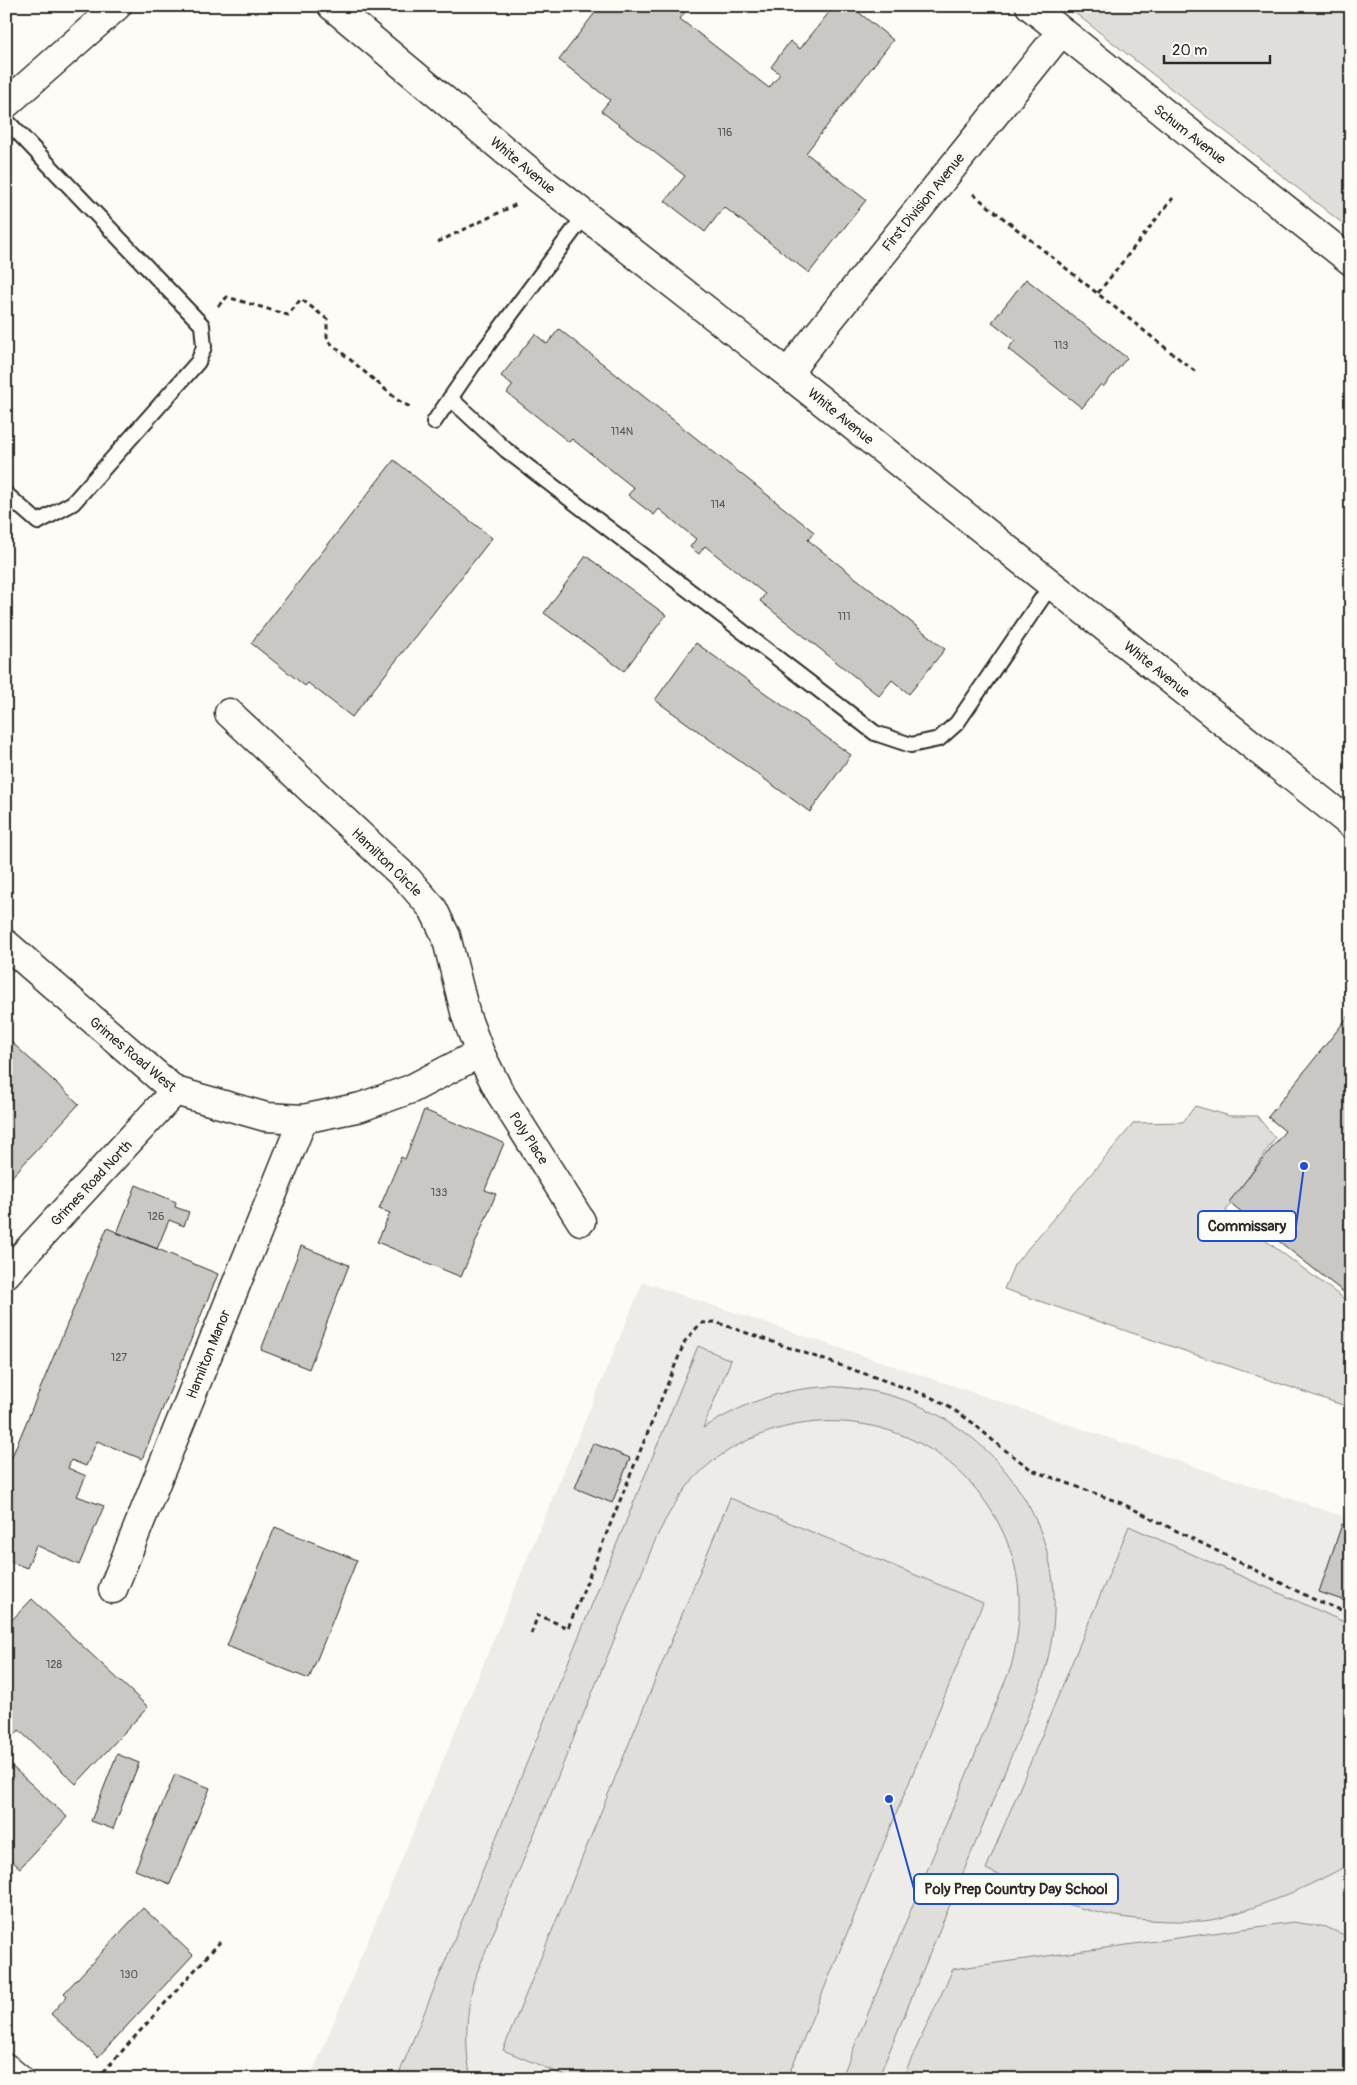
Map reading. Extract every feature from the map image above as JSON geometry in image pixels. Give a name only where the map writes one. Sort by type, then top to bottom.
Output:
[{"type":"street","points":[[6,104],[118,6]]},
{"type":"street","name":"White Avenue","points":[[332,6],[539,179],[788,374],[1351,824]]},
{"type":"street","name":"Schum Avenue","points":[[1030,6],[1351,261]]},
{"type":"street","name":"First Division Avenue","points":[[788,374],[802,354],[1061,32]]},
{"type":"street","name":"Hamilton Circle","points":[[228,713],[408,880],[433,909],[446,936],[466,1016],[480,1053]]},
{"type":"street","name":"Grimes Road West","points":[[6,944],[175,1091],[266,1117],[303,1119],[361,1107],[411,1089],[480,1053]]},
{"type":"street","name":"Poly Place","points":[[480,1053],[504,1100],[581,1221]]},
{"type":"street","name":"Grimes Road North","points":[[6,1274],[175,1091]]},
{"type":"street","name":"Hamilton Manor","points":[[114,1589],[303,1119]]},
{"type":"street","points":[[6,2068],[19,2079]]},
{"type":"lane","points":[[6,120],[202,325],[204,347],[198,362],[73,503],[38,522],[6,494]]},
{"type":"lane","points":[[434,422],[585,215]]},
{"type":"lane","points":[[450,398],[506,450],[875,734],[911,745],[939,739],[956,723],[1051,584]]},
{"type":"path","points":[[947,174],[1197,373]]},
{"type":"path","points":[[1098,293],[1173,198]]},
{"type":"path","points":[[438,242],[520,202]]},
{"type":"path","points":[[202,325],[226,297],[288,315],[301,299],[327,319],[327,340],[399,401],[412,408],[422,404]]},
{"type":"path","points":[[531,1634],[538,1615],[568,1628],[685,1341],[701,1323],[715,1322],[930,1396],[973,1423],[1032,1470],[1121,1503],[1313,1599],[1351,1614]]},
{"type":"path","points":[[98,2079],[220,1942]]},
{"type":"shaded area","points":[[1066,6],[1351,6],[1351,230]]},
{"type":"shaded area","points":[[1195,1106],[1230,1116],[1257,1116],[1275,1138],[1226,1211],[1351,1304],[1351,1408],[1004,1289],[1014,1265],[1134,1123],[1183,1122]]},
{"type":"shaded area","points":[[643,1282],[1351,1519],[1351,2079],[310,2079]]},
{"type":"shaded area","points":[[698,1346],[731,1360],[703,1428],[746,1405],[775,1395],[806,1389],[844,1387],[900,1398],[933,1412],[964,1431],[990,1455],[1014,1482],[1032,1512],[1045,1546],[1053,1582],[1052,1636],[1047,1663],[1039,1689],[878,2079],[841,2079],[1011,1667],[1019,1614],[1018,1584],[1014,1561],[1006,1538],[995,1517],[963,1475],[933,1451],[898,1434],[861,1424],[823,1422],[785,1427],[748,1440],[713,1461],[686,1488],[665,1520],[654,1543],[474,1980],[467,2030],[467,2054],[471,2079],[436,2079],[435,2077],[434,2079],[397,2079]]},
{"type":"shaded area","points":[[730,1498],[983,1603],[787,2079],[573,2079],[503,2050]]},
{"type":"shaded area","points":[[1129,1526],[1351,1625],[1351,1863],[1269,1902],[1207,1921],[1150,1920],[1124,1918],[1101,1913],[1055,1900],[986,1869]]},
{"type":"shaded area","points":[[1293,1922],[1326,1927],[1351,1938],[1351,2079],[902,2079],[953,1969]]},
{"type":"building","points":[[600,6],[689,6],[680,19],[769,88],[780,74],[771,67],[790,41],[800,49],[834,6],[851,6],[893,40],[806,153],[866,200],[809,273],[724,207],[705,232],[665,201],[685,176],[601,111],[610,100],[559,60]]},
{"type":"building","points":[[1026,279],[1127,358],[1103,387],[1101,384],[1082,408],[1008,349],[1015,340],[992,322]]},
{"type":"building","points":[[559,329],[814,532],[808,540],[945,649],[909,694],[892,680],[879,696],[760,601],[765,594],[705,546],[699,554],[690,547],[696,539],[659,509],[654,515],[642,506],[628,495],[634,488],[572,439],[569,442],[507,393],[513,385],[501,376],[535,334],[547,344]]},
{"type":"building","points":[[394,460],[492,538],[352,717],[308,683],[305,686],[251,643]]},
{"type":"building","points":[[586,556],[666,615],[624,671],[544,613]]},
{"type":"building","points":[[696,643],[851,755],[810,812],[655,700]]},
{"type":"building","points":[[1351,1013],[1351,1298],[1229,1202],[1285,1131],[1268,1117]]},
{"type":"building","points":[[6,1037],[79,1104],[6,1183]]},
{"type":"building","points":[[424,1110],[504,1143],[485,1190],[496,1194],[461,1277],[377,1242],[390,1213],[379,1209],[401,1157],[405,1159]]},
{"type":"building","points":[[136,1185],[176,1202],[175,1207],[189,1212],[184,1226],[169,1220],[157,1249],[117,1233]]},
{"type":"building","points":[[107,1228],[218,1274],[142,1459],[97,1441],[86,1466],[71,1460],[68,1468],[86,1476],[77,1496],[104,1506],[79,1565],[36,1545],[27,1568],[6,1560],[6,1471]]},
{"type":"building","points":[[301,1246],[349,1265],[309,1369],[261,1350]]},
{"type":"building","points":[[593,1443],[630,1458],[612,1503],[575,1488]]},
{"type":"building","points":[[1342,1524],[1351,1527],[1351,1603],[1319,1592]]},
{"type":"building","points":[[275,1527],[357,1560],[309,1679],[227,1646]]},
{"type":"building","points":[[32,1599],[148,1707],[76,1784],[19,1730],[11,1739],[6,1735],[6,1618],[10,1622]]},
{"type":"building","points":[[117,1754],[139,1763],[113,1829],[91,1821]]},
{"type":"building","points":[[6,1761],[67,1817],[20,1868],[6,1856]]},
{"type":"building","points":[[175,1774],[210,1788],[170,1884],[135,1870]]},
{"type":"building","points":[[143,1908],[193,1955],[98,2057],[51,2014],[67,1996],[64,1993]]},
{"type":"place","name":"Commissary","points":[[1304,1166]]},
{"type":"place","name":"Poly Prep Country Day School","points":[[889,1799]]}]
